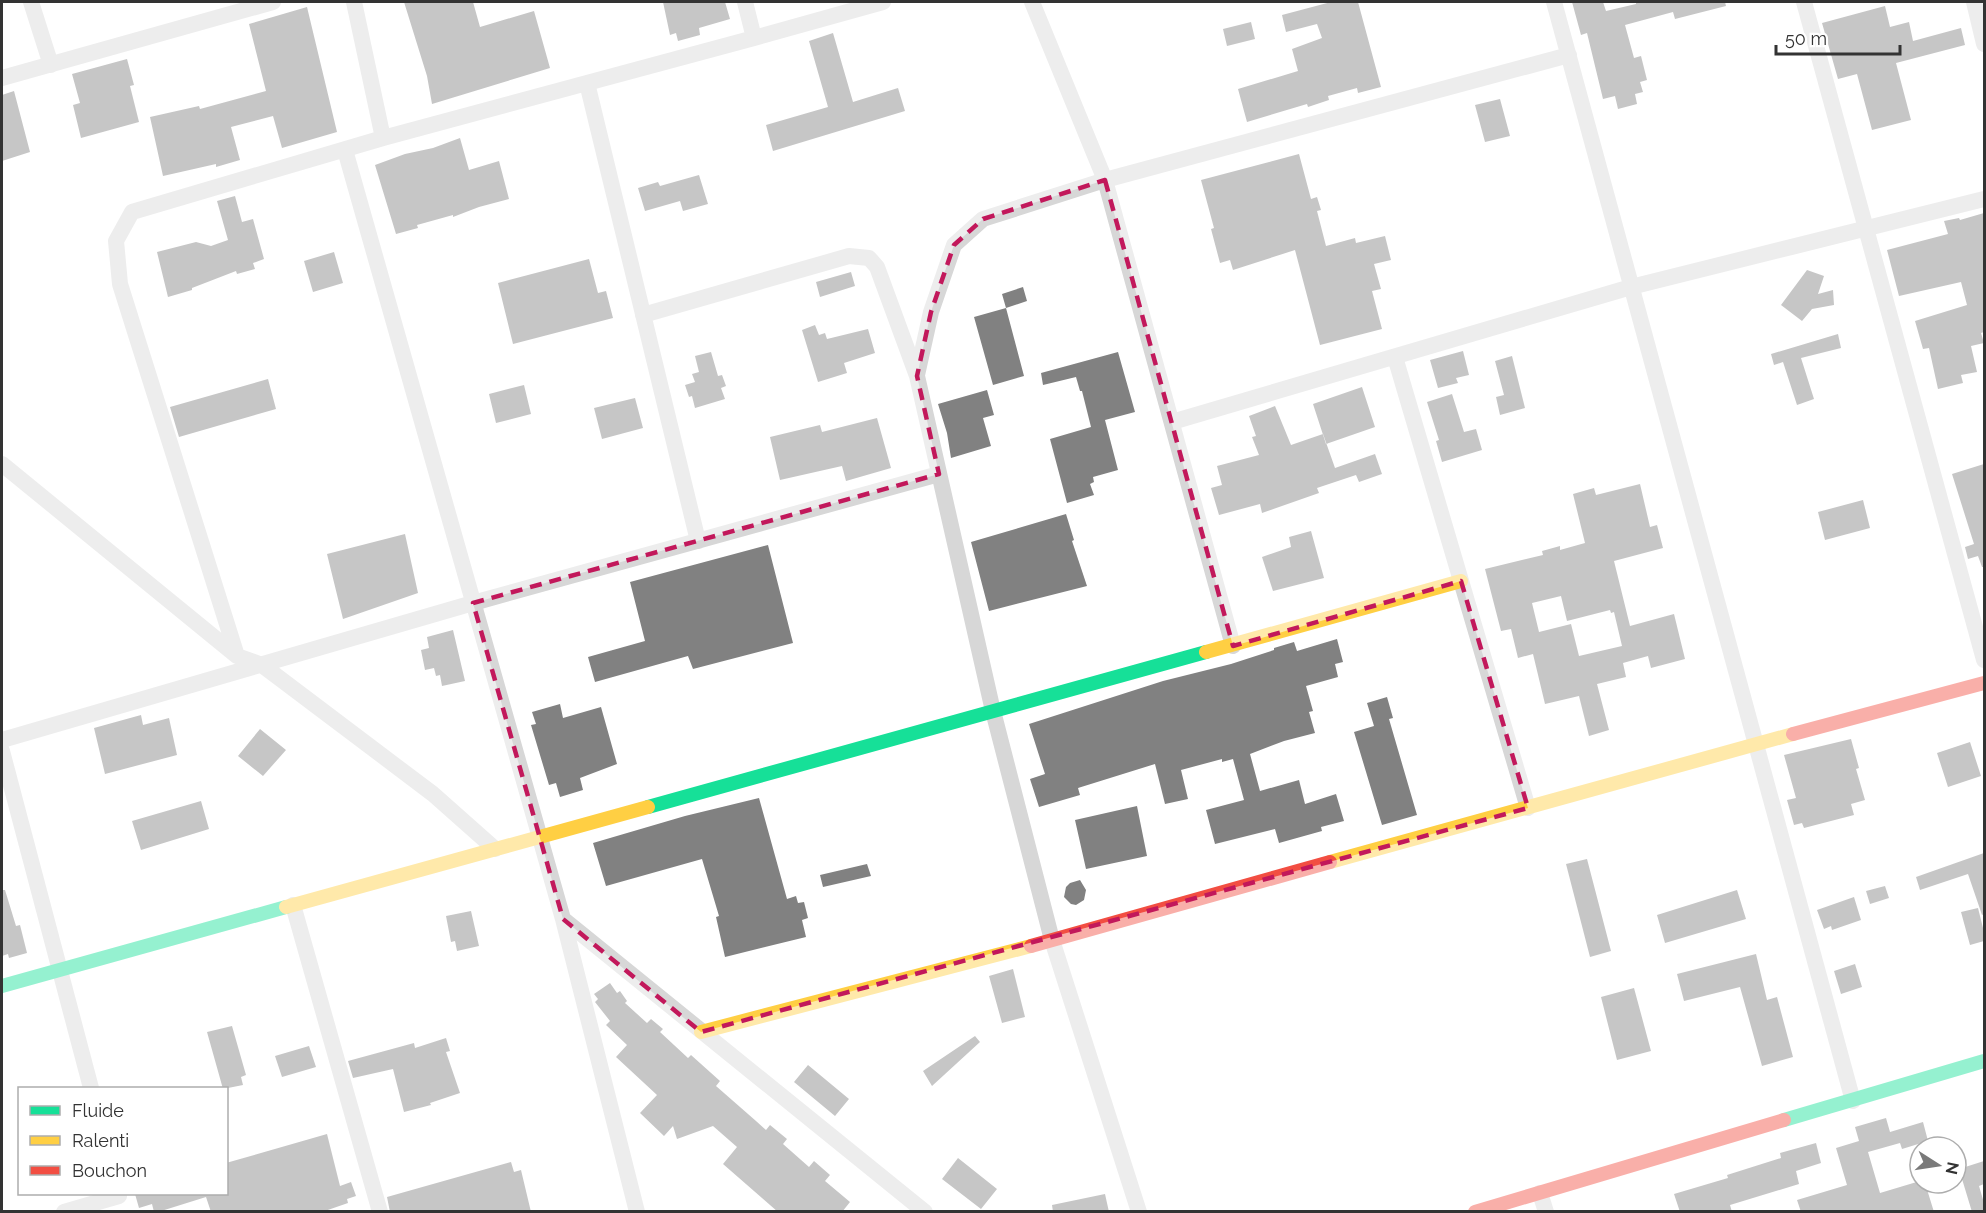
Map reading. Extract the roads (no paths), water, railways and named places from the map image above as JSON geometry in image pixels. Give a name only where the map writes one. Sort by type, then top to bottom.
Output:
[{"type":"street","points":[[32,2],[51,65]]},
{"type":"street","points":[[2,78],[273,2]]},
{"type":"street","points":[[354,2],[383,138]]},
{"type":"street","points":[[745,2],[754,38]]},
{"type":"street","points":[[237,656],[120,284],[116,241],[132,212],[383,138],[883,2]]},
{"type":"street","points":[[1032,2],[1105,180],[1233,646]]},
{"type":"street","points":[[1554,2],[1853,1101]]},
{"type":"street","points":[[1804,2],[1984,660]]},
{"type":"street","points":[[1974,2],[1984,44]]},
{"type":"street","points":[[917,376],[931,312],[954,245],[983,219],[1105,180],[1569,55]]},
{"type":"street","points":[[586,83],[698,541]]},
{"type":"street","points":[[345,150],[563,919],[637,1212]]},
{"type":"street","points":[[1172,422],[1631,287],[1984,199]]},
{"type":"street","points":[[643,315],[849,256],[869,258],[877,267],[917,376],[993,711],[1052,940],[1139,1212]]},
{"type":"street","points":[[1395,357],[1528,808]]},
{"type":"street","points":[[2,464],[9,479],[237,656],[262,665],[433,794],[495,849]]},
{"type":"street","points":[[2,740],[473,603],[939,474]]},
{"type":"street","points":[[2,986],[1461,582]]},
{"type":"street","points":[[701,1032],[1052,940],[1755,744],[1984,683]]},
{"type":"street","points":[[2,751],[90,1087]]},
{"type":"street","points":[[293,905],[380,1212]]},
{"type":"street","points":[[563,919],[925,1212]]},
{"type":"street","points":[[1475,1212],[1984,1061]]},
{"type":"street","points":[[1540,1193],[1546,1212]]},
{"type":"street","points":[[64,1212],[120,1200]]}]
